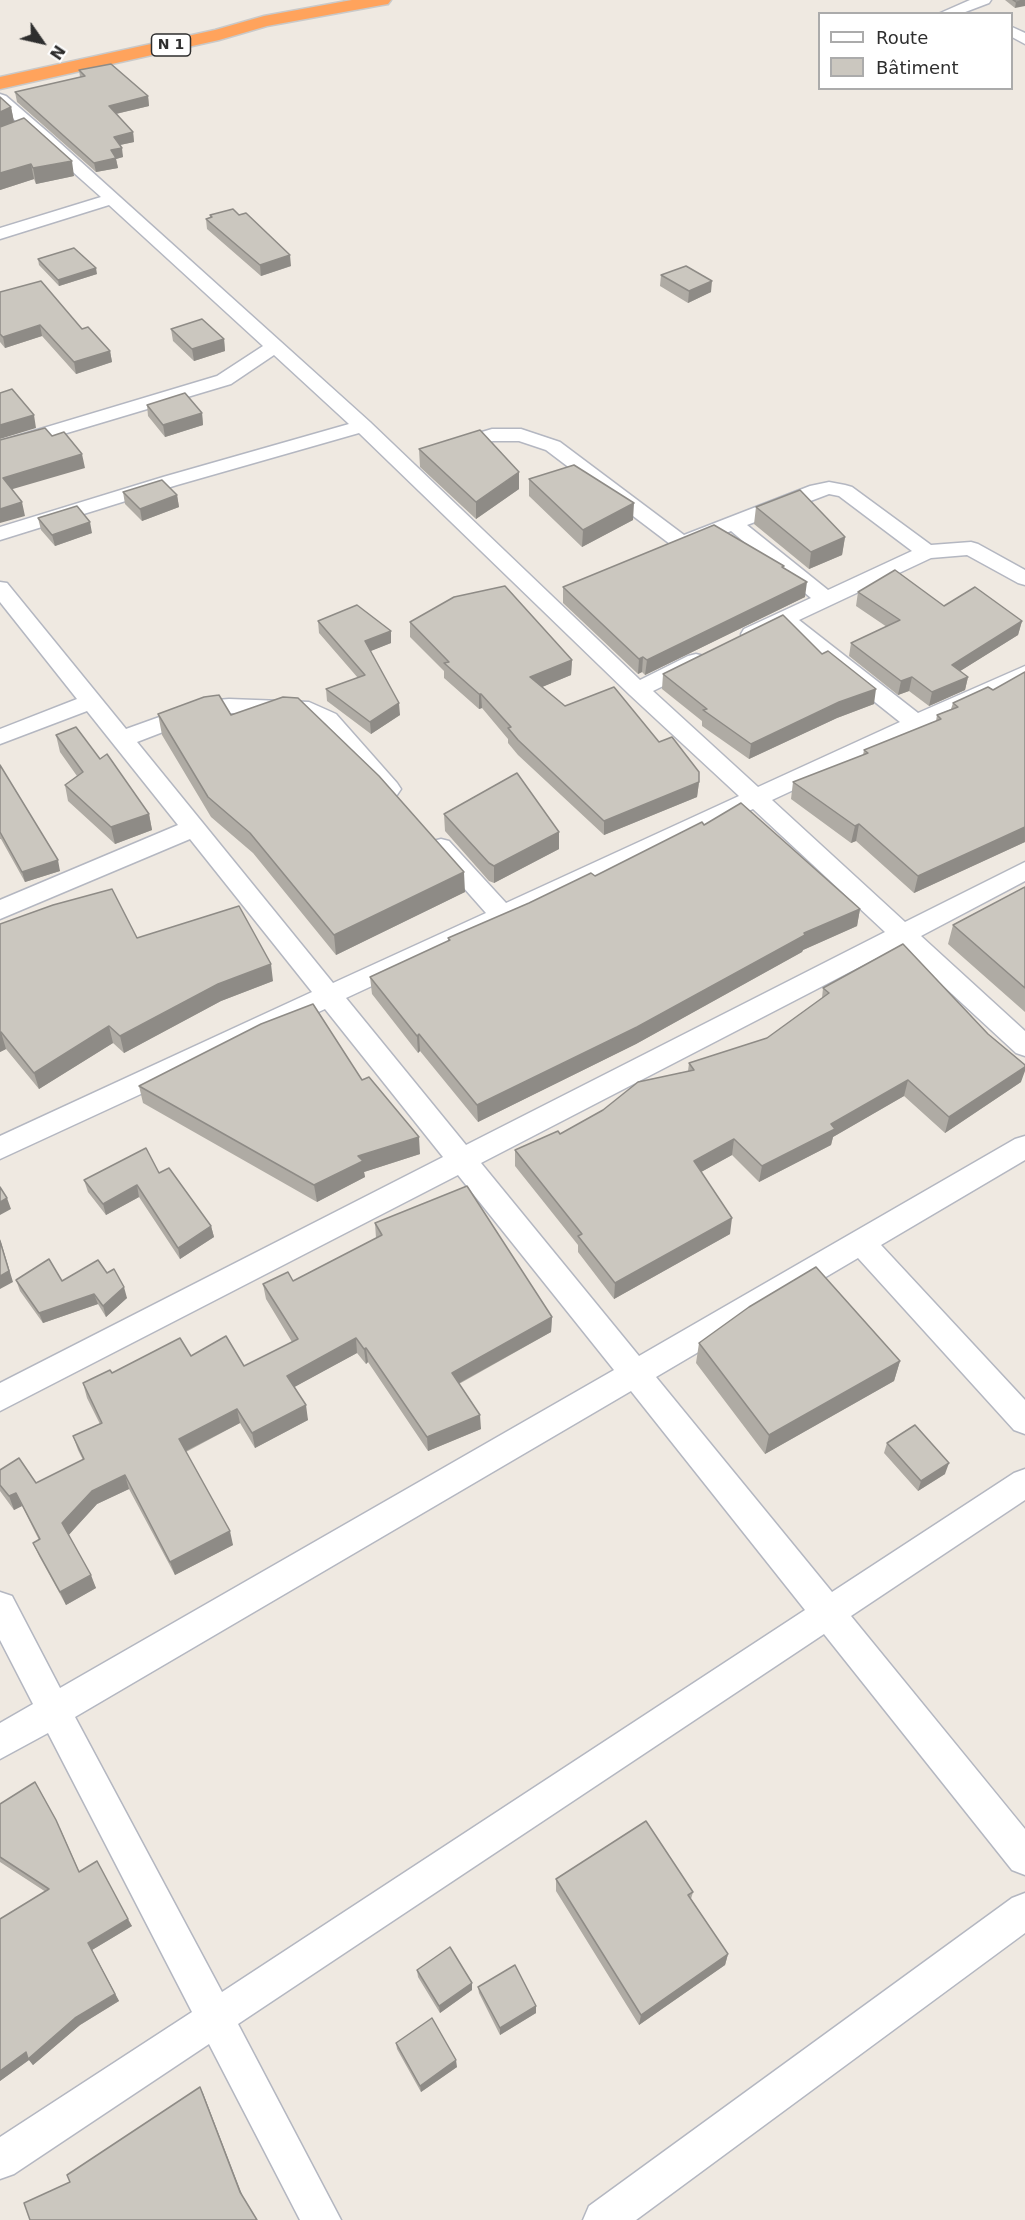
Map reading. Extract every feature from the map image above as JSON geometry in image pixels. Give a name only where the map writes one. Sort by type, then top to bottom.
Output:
[{"type":"highway","name":"N 1","points":[[0,83],[219,35],[264,21],[342,9],[382,0]]},
{"type":"street","points":[[950,12],[978,2]]},
{"type":"street","points":[[0,99],[402,463],[553,592],[638,690],[1025,1046]]},
{"type":"street","points":[[9,134],[30,124]]},
{"type":"street","points":[[0,234],[112,199]]},
{"type":"street","points":[[0,447],[224,380],[275,346]]},
{"type":"street","points":[[0,534],[170,481],[363,426]]},
{"type":"street","points":[[402,463],[492,435],[521,435],[553,446],[681,543]]},
{"type":"street","points":[[660,552],[817,490],[829,488],[845,491],[927,552]]},
{"type":"street","points":[[734,524],[824,598]]},
{"type":"street","points":[[731,644],[824,598],[927,552],[971,548],[1025,579]]},
{"type":"street","points":[[0,588],[1025,1857]]},
{"type":"street","points":[[783,618],[916,723]]},
{"type":"street","points":[[638,690],[711,654]]},
{"type":"street","points":[[0,1148],[1025,673]]},
{"type":"street","points":[[0,737],[92,701]]},
{"type":"street","points":[[122,739],[204,708],[241,706],[309,709],[328,719],[406,809]]},
{"type":"street","points":[[423,826],[502,915]]},
{"type":"street","points":[[0,910],[194,828]]},
{"type":"street","points":[[0,1398],[1025,871]]},
{"type":"street","points":[[0,1742],[1025,1147]]},
{"type":"street","points":[[861,1242],[1025,1421]]},
{"type":"street","points":[[0,2160],[1025,1483]]},
{"type":"street","points":[[0,1607],[321,2220]]},
{"type":"street","points":[[603,2220],[1025,1911]]},
{"type":"building","points":[[111,64],[148,96],[109,106],[133,132],[114,137],[122,148],[111,150],[116,158],[94,163],[15,92],[85,76],[79,70]]},
{"type":"building","points":[[0,97],[11,107],[0,112]]},
{"type":"building","points":[[24,118],[72,161],[33,168],[31,164],[0,173],[0,127]]},
{"type":"building","points":[[233,209],[239,215],[246,213],[290,255],[260,265],[206,219],[212,217],[210,215]]},
{"type":"building","points":[[74,248],[96,268],[58,280],[38,259]]},
{"type":"building","points":[[686,266],[712,281],[689,291],[661,275]]},
{"type":"building","points":[[41,281],[82,329],[88,327],[110,351],[74,362],[40,325],[3,337],[0,334],[0,292]]},
{"type":"building","points":[[202,319],[224,339],[192,349],[171,329]]},
{"type":"building","points":[[12,389],[34,415],[0,425],[0,393]]},
{"type":"building","points":[[185,393],[202,413],[163,425],[147,405]]},
{"type":"building","points":[[45,428],[52,436],[64,432],[82,454],[3,478],[22,502],[0,509],[0,440]]},
{"type":"building","points":[[480,430],[519,472],[476,502],[419,449]]},
{"type":"building","points":[[574,465],[634,503],[583,530],[529,479]]},
{"type":"building","points":[[162,480],[177,495],[140,509],[123,492]]},
{"type":"building","points":[[800,490],[845,537],[811,552],[756,507]]},
{"type":"building","points":[[77,506],[90,522],[52,535],[38,518]]},
{"type":"building","points":[[714,525],[807,582],[647,660],[643,657],[639,659],[563,587]]},
{"type":"building","points":[[895,570],[944,606],[975,587],[1022,621],[952,665],[968,677],[932,692],[912,677],[901,681],[851,643],[900,620],[858,592]]},
{"type":"building","points":[[505,586],[572,660],[530,677],[565,706],[614,687],[659,742],[672,737],[699,772],[699,782],[604,821],[518,740],[508,728],[511,727],[481,694],[444,663],[449,662],[410,622],[454,597]]},
{"type":"building","points":[[357,605],[391,631],[365,641],[399,703],[370,722],[326,689],[365,675],[318,621]]},
{"type":"building","points":[[783,615],[822,654],[828,651],[876,689],[839,702],[751,744],[703,710],[707,709],[663,674]]},
{"type":"building","points":[[1025,672],[1025,827],[918,876],[859,824],[855,826],[793,782],[868,753],[864,750],[941,719],[937,715],[958,707],[953,703],[988,687],[993,690]]},
{"type":"building","points":[[219,695],[231,715],[283,697],[298,698],[379,776],[464,872],[334,935],[250,833],[208,797],[158,714],[204,697]]},
{"type":"building","points":[[76,727],[100,759],[107,754],[149,814],[111,827],[65,785],[83,772],[56,735]]},
{"type":"building","points":[[0,765],[58,860],[22,872],[0,832]]},
{"type":"building","points":[[517,773],[559,832],[494,866],[444,814]]},
{"type":"building","points":[[741,803],[860,909],[804,933],[805,935],[637,1027],[477,1105],[370,977],[450,940],[448,938],[591,873],[595,876],[702,822],[704,825]]},
{"type":"building","points":[[1025,887],[1025,988],[953,925]]},
{"type":"building","points":[[112,889],[137,938],[239,906],[271,964],[218,984],[120,1036],[109,1026],[34,1073],[0,1033],[0,924],[53,905]]},
{"type":"building","points":[[903,944],[988,1034],[1025,1067],[949,1117],[908,1080],[831,1124],[835,1129],[762,1166],[734,1139],[694,1161],[732,1218],[615,1283],[578,1236],[582,1234],[515,1150],[558,1131],[560,1134],[603,1110],[638,1082],[694,1070],[689,1063],[767,1038],[829,993],[823,988]]},
{"type":"building","points":[[313,1004],[362,1080],[369,1077],[419,1137],[358,1156],[363,1161],[314,1185],[139,1086],[261,1024]]},
{"type":"building","points":[[146,1148],[159,1173],[169,1168],[211,1226],[178,1248],[137,1185],[103,1204],[84,1180]]},
{"type":"building","points":[[467,1186],[552,1317],[452,1373],[480,1415],[427,1437],[366,1348],[364,1349],[356,1338],[287,1376],[306,1405],[252,1433],[237,1409],[179,1439],[230,1531],[170,1562],[125,1475],[92,1491],[62,1523],[91,1575],[60,1592],[33,1543],[40,1539],[16,1493],[9,1496],[0,1485],[0,1470],[19,1458],[36,1483],[84,1459],[73,1436],[102,1423],[83,1383],[110,1370],[112,1373],[180,1338],[191,1356],[226,1336],[244,1366],[298,1339],[263,1284],[288,1272],[293,1281],[382,1235],[375,1223]]},
{"type":"building","points":[[0,1187],[7,1198],[0,1202]]},
{"type":"building","points":[[0,1241],[9,1271],[0,1276]]},
{"type":"building","points":[[49,1259],[62,1281],[98,1260],[107,1273],[114,1269],[124,1287],[103,1306],[94,1294],[39,1313],[16,1280]]},
{"type":"building","points":[[816,1267],[900,1361],[769,1435],[699,1343],[749,1307]]},
{"type":"building","points":[[915,1425],[949,1463],[921,1481],[887,1443]]},
{"type":"building","points":[[35,1782],[56,1820],[79,1872],[97,1861],[128,1919],[88,1943],[115,1994],[75,2018],[28,2059],[26,2052],[0,2071],[0,1919],[49,1889],[0,1857],[0,1804]]},
{"type":"building","points":[[646,1821],[693,1892],[688,1895],[728,1954],[641,2015],[556,1879]]},
{"type":"building","points":[[450,1947],[472,1983],[439,2006],[417,1970]]},
{"type":"building","points":[[515,1965],[536,2006],[500,2028],[478,1987]]},
{"type":"building","points":[[432,2018],[456,2060],[420,2086],[396,2043]]},
{"type":"building","points":[[200,2087],[240,2192],[257,2220],[30,2220],[24,2203],[70,2182],[67,2175]]}]
